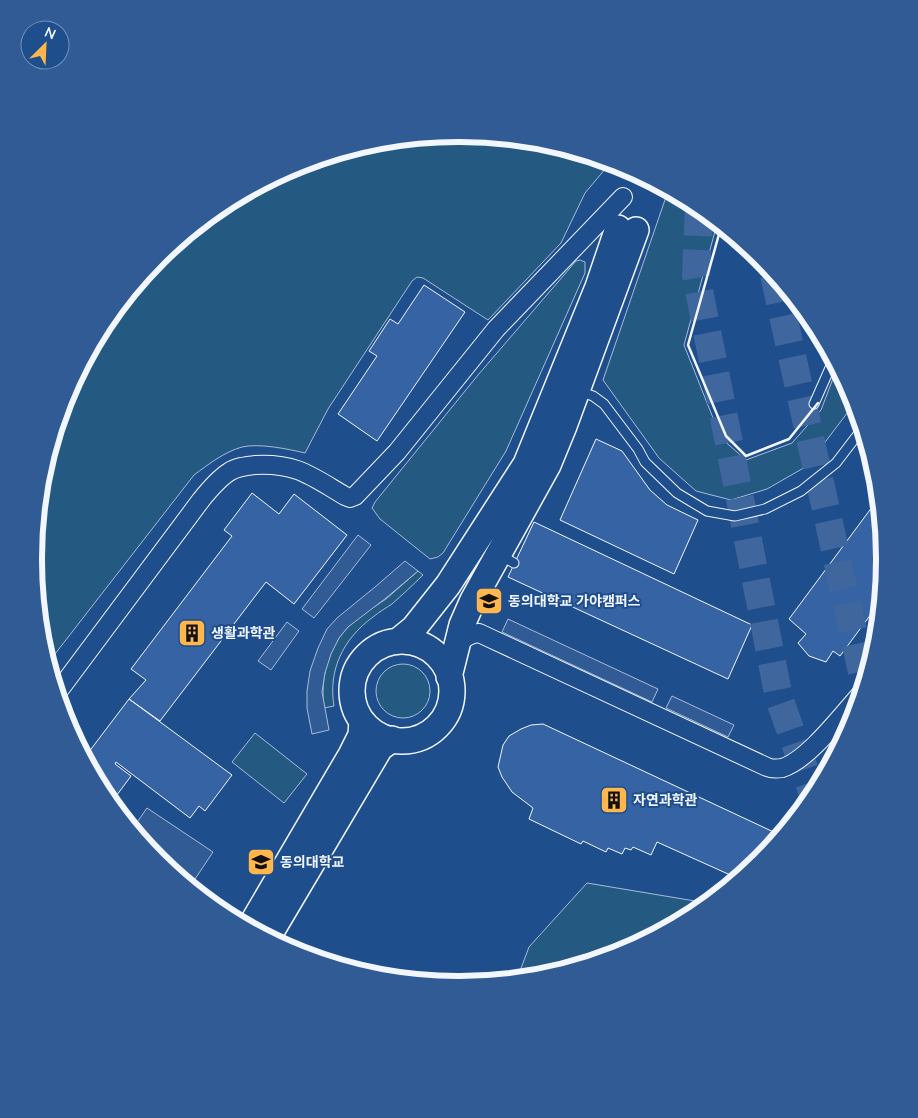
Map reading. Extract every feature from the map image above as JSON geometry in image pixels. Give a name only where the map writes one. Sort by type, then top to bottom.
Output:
[{"type":"street","points":[[63,685],[201,500],[229,471],[243,466],[285,466],[316,478],[345,496],[350,498],[355,496],[397,452],[496,329],[623,197]]},
{"type":"street","points":[[449,677],[462,625],[473,600],[506,558],[544,474],[567,388],[598,287],[627,229]]},
{"type":"street","points":[[398,641],[414,628],[448,584],[526,464],[567,388]]},
{"type":"street","points":[[473,600],[471,608],[472,619],[479,633]]},
{"type":"street","points":[[455,651],[467,636],[479,633],[766,768],[784,768],[805,755],[847,709]]},
{"type":"street","points":[[398,641],[410,641],[425,646],[438,657],[448,672],[449,677],[452,689],[450,706],[442,721],[429,733],[413,740],[379,736],[362,721],[352,698],[352,683],[357,668],[366,655],[379,646],[398,641]]},
{"type":"street","points":[[253,921],[351,755],[362,731],[362,721]]},
{"type":"street","points":[[271,931],[380,748],[392,739]]},
{"type":"lane","points":[[814,404],[830,369]]},
{"type":"lane","points":[[567,388],[593,396],[604,404],[638,449],[645,462],[677,493],[707,511],[735,516],[765,509],[801,492],[836,463],[856,436]]},
{"type":"shaded area","points":[[459,142],[513,146],[567,157],[605,169],[585,193],[561,243],[488,320],[423,278],[417,277],[412,281],[328,409],[305,453],[265,446],[242,447],[223,455],[194,475],[54,655],[43,586],[43,532],[51,478],[65,425],[85,375],[113,328],[146,284],[184,246],[228,213],[275,185],[300,174],[351,157],[405,146]]},
{"type":"shaded area","points":[[666,197],[715,231],[684,345],[721,438],[746,460],[792,443],[821,410],[834,377],[848,412],[807,466],[767,489],[731,500],[696,491],[659,458],[603,380]]},
{"type":"shaded area","points":[[576,261],[585,262],[585,273],[506,451],[443,553],[438,557],[430,559],[380,519],[372,508],[375,502],[478,375]]},
{"type":"shaded area","points":[[358,535],[371,545],[314,618],[302,609]]},
{"type":"shaded area","points":[[405,561],[418,571],[348,627],[339,638],[325,673],[322,692],[329,730],[312,734],[307,708],[307,691],[310,671],[327,629],[337,618]]},
{"type":"shaded area","points":[[418,571],[423,575],[392,604],[362,626],[346,645],[340,656],[333,680],[334,706],[324,708],[323,686],[327,664],[342,634],[358,618],[386,599]]},
{"type":"shaded area","points":[[508,619],[658,689],[652,702],[502,632]]},
{"type":"shaded area","points":[[287,622],[299,631],[271,670],[258,661]]},
{"type":"shaded area","points":[[403,664],[413,666],[422,672],[428,681],[430,691],[428,701],[422,710],[413,716],[403,718],[393,716],[384,710],[378,701],[376,691],[378,681],[384,672],[393,666]]},
{"type":"shaded area","points":[[672,696],[734,725],[728,737],[666,708]]},
{"type":"shaded area","points":[[255,733],[307,774],[284,803],[232,762]]},
{"type":"shaded area","points":[[147,808],[213,852],[194,880],[164,854],[137,823]]},
{"type":"shaded area","points":[[587,883],[696,901],[667,920],[618,944],[567,961],[520,971],[529,947]]},
{"type":"building","points":[[424,285],[465,312],[377,441],[338,414],[377,356],[369,351],[390,319],[398,324]]},
{"type":"building","points":[[596,439],[622,451],[650,490],[667,505],[698,520],[674,574],[560,520]]},
{"type":"building","name":"생활과학관","points":[[252,493],[279,514],[294,494],[347,535],[294,604],[266,582],[160,721],[129,699],[146,680],[131,669],[232,536],[224,530]]},
{"type":"building","points":[[872,507],[876,559],[872,613],[840,656],[833,651],[826,662],[809,656],[798,643],[806,634],[789,619]]},
{"type":"building","points":[[534,522],[752,625],[728,679],[508,577]]},
{"type":"building","points":[[129,699],[232,775],[205,811],[199,806],[190,818],[116,762],[115,764],[131,776],[117,795],[89,751]]},
{"type":"building","name":"자연과학관","points":[[543,724],[774,832],[754,854],[730,875],[657,842],[651,855],[633,847],[631,850],[625,848],[622,854],[608,848],[606,852],[583,841],[581,844],[529,819],[533,808],[512,792],[502,777],[498,767],[503,745],[509,736],[531,725]]},
{"type":"tunnel","points":[[699,219],[696,275],[779,698],[809,783]]},
{"type":"tunnel","points":[[778,291],[861,667]]},
{"type":"wall","points":[[719,234],[688,345],[726,436],[746,456],[789,439],[818,403]]},
{"type":"place","name":"동의대학교 가야캠퍼스","points":[[489,601]]},
{"type":"place","name":"생활과학관","points":[[192,633]]},
{"type":"place","name":"자연과학관","points":[[614,800]]},
{"type":"place","name":"동의대학교","points":[[261,862]]}]
